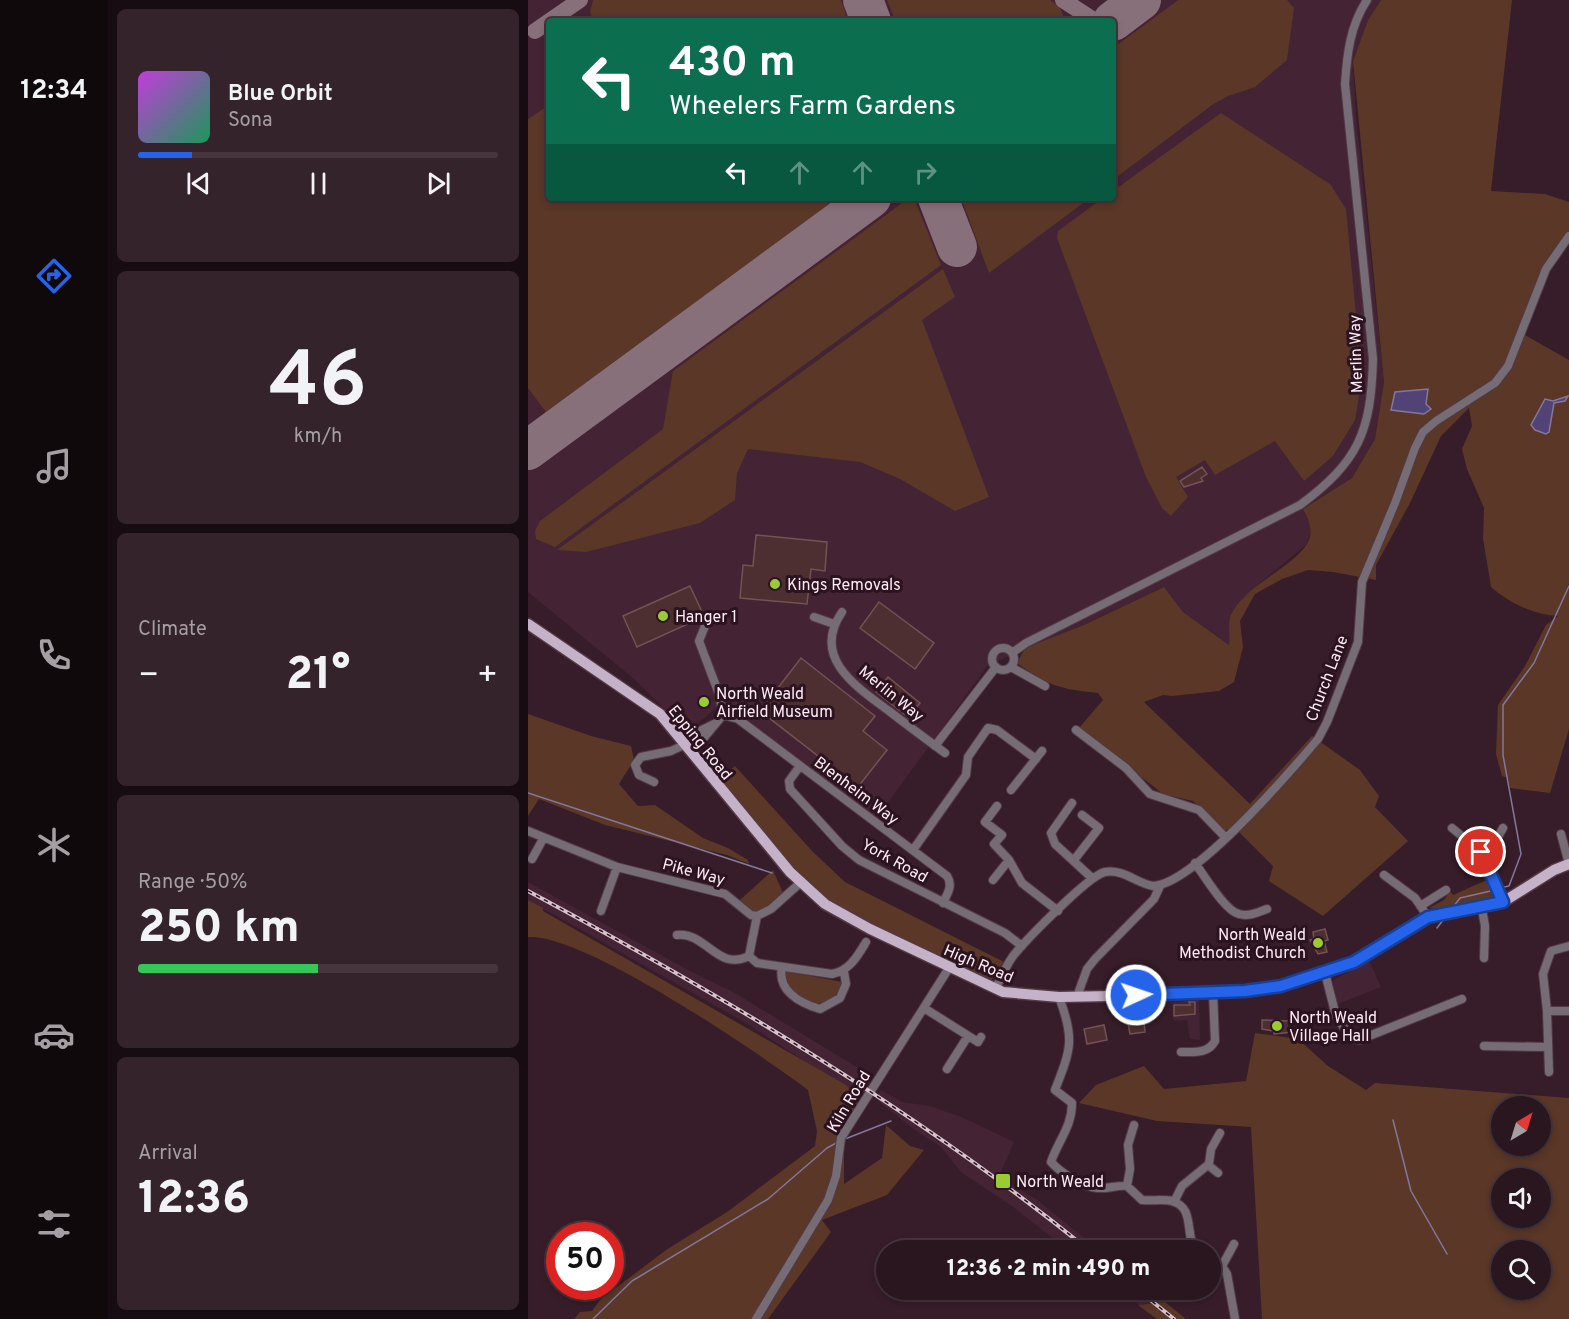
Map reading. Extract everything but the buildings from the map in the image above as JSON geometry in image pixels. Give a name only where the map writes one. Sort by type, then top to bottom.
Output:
[{"type":"main road","name":"Epping Road","points":[[528,624],[652,707],[687,745],[734,807],[801,883]]},
{"type":"main road","name":"High Road","points":[[801,883],[825,904],[851,919],[949,968],[1015,994],[1059,997],[1269,988],[1325,973],[1369,954],[1428,917],[1448,912],[1482,909],[1503,902],[1569,864]]},
{"type":"street","name":"Merlin Way","points":[[1012,653],[1026,643],[1300,505],[1327,485],[1347,463],[1364,433],[1372,396],[1373,359],[1345,84],[1347,47],[1367,0]]},
{"type":"street","name":"Church Lane","points":[[1079,991],[1087,969],[1154,899],[1160,886],[1195,863],[1226,838],[1306,754],[1328,722],[1358,642],[1362,582],[1415,448],[1423,432],[1495,383],[1508,366],[1546,269],[1569,236]]},
{"type":"street","points":[[814,616],[834,624],[842,612]]},
{"type":"street","points":[[687,745],[723,715],[719,694],[699,641],[709,616]]},
{"type":"street","name":"Merlin Way","points":[[834,624],[831,647],[843,672],[853,684],[945,753]]},
{"type":"street","points":[[1011,667],[1014,659],[1012,653],[1003,648],[997,650],[992,659],[996,667],[1002,670],[1011,667],[1045,686]]},
{"type":"street","points":[[935,746],[996,667]]},
{"type":"street","name":"Blenheim Way","points":[[723,715],[738,719],[947,876],[950,888],[943,903]]},
{"type":"street","points":[[654,782],[639,775],[635,765],[641,757],[687,745],[713,729],[714,724]]},
{"type":"street","points":[[913,850],[966,775],[968,757],[988,728],[997,730],[1036,759]]},
{"type":"street","points":[[1076,730],[1126,768],[1150,794],[1199,810],[1226,838]]},
{"type":"street","points":[[1011,790],[1042,751]]},
{"type":"street","name":"York Road","points":[[797,770],[789,781],[790,789],[842,846],[873,868],[1005,933],[1022,946]]},
{"type":"street","points":[[1072,803],[1051,833],[1055,844],[1092,878]]},
{"type":"street","points":[[997,806],[985,822],[1002,835],[994,844],[1009,860],[1022,883],[1058,911]]},
{"type":"street","points":[[1074,860],[1099,828],[1082,814]]},
{"type":"street","points":[[1452,828],[1484,857],[1503,902]]},
{"type":"street","points":[[1484,857],[1503,828]]},
{"type":"street","name":"Pike Way","points":[[528,831],[617,867],[725,894],[751,915],[757,916]]},
{"type":"street","points":[[1562,834],[1569,864]]},
{"type":"street","points":[[532,859],[543,839]]},
{"type":"street","points":[[993,880],[1009,860]]},
{"type":"street","points":[[1195,863],[1226,906],[1236,914],[1247,915],[1268,909]]},
{"type":"street","points":[[601,911],[617,867]]},
{"type":"street","points":[[996,988],[1009,962],[1022,946],[1092,878],[1112,872],[1124,873],[1146,885],[1160,886]]},
{"type":"street","points":[[1384,875],[1422,906],[1428,917]]},
{"type":"street","points":[[749,956],[757,916],[771,909],[801,883]]},
{"type":"street","points":[[1422,906],[1446,890]]},
{"type":"street","points":[[1482,909],[1485,926],[1484,958]]},
{"type":"street","points":[[677,935],[692,936],[727,960],[738,962],[749,956]]},
{"type":"street","points":[[749,956],[757,963],[832,974],[844,972],[856,959],[866,942]]},
{"type":"street","points":[[1549,1072],[1543,974],[1546,958],[1551,951],[1569,946]]},
{"type":"street","points":[[782,967],[780,979],[784,989],[820,1009],[840,998],[846,984],[844,972]]},
{"type":"street","name":"Kiln Road","points":[[756,1319],[828,1200],[836,1176],[841,1138],[949,968]]},
{"type":"street","points":[[1325,973],[1336,1016],[1351,1038],[1359,1040],[1462,999]]},
{"type":"street","points":[[1181,1052],[1202,1052],[1211,1048],[1215,1041],[1213,992]]},
{"type":"street","points":[[1059,997],[1068,1025],[1070,1049],[1055,1090],[1072,1103],[1072,1114],[1065,1137],[1051,1162],[1058,1169],[1090,1186],[1100,1189],[1127,1186],[1142,1200],[1174,1202],[1188,1215],[1190,1240]]},
{"type":"street","points":[[924,1008],[978,1042],[981,1037]]},
{"type":"street","points":[[1547,1011],[1569,1011]]},
{"type":"street","points":[[947,1069],[968,1036]]},
{"type":"street","points":[[1484,1046],[1548,1047]]},
{"type":"street","points":[[1127,1186],[1130,1169],[1128,1145],[1134,1125]]},
{"type":"street","points":[[1174,1202],[1182,1186],[1208,1165],[1211,1149],[1220,1133]]},
{"type":"street","points":[[1208,1165],[1218,1173]]},
{"type":"street","points":[[1234,1244],[1222,1266],[1230,1286],[1229,1296],[1235,1319]]},
{"type":"shaded area","points":[[528,0],[1381,0],[1368,20],[1353,61],[1356,117],[1384,382],[1375,439],[1352,478],[1303,509],[1310,521],[1307,544],[1260,583],[1237,607],[1229,619],[1229,645],[1183,612],[1164,587],[1084,625],[988,665],[876,819],[731,710],[718,706],[688,732],[633,678],[528,592]]},
{"type":"shaded area","points":[[593,0],[841,0],[847,18],[593,18],[590,12]]},
{"type":"shaded area","points":[[887,0],[1050,0],[1060,7],[1064,18],[894,18]]},
{"type":"shaded area","points":[[1178,0],[1287,0],[1294,8],[1287,60],[1255,87],[1228,96],[1212,105],[1116,178],[1116,46]]},
{"type":"shaded area","points":[[1381,0],[1512,0],[1491,191],[1545,194],[1569,202],[1569,231],[1562,239],[1518,331],[1569,360],[1569,583],[1566,594],[1569,587],[1569,729],[1550,793],[1510,788],[1508,778],[1502,776],[1496,754],[1498,705],[1525,666],[1546,625],[1558,616],[1523,607],[1491,587],[1483,539],[1484,508],[1467,469],[1462,449],[1472,426],[1469,408],[1441,436],[1410,503],[1376,565],[1376,580],[1308,570],[1282,579],[1255,594],[1240,621],[1243,647],[1234,682],[1219,691],[1163,695],[1144,702],[1250,804],[1312,736],[1360,770],[1379,796],[1375,807],[1408,841],[1323,916],[1269,881],[1273,866],[1233,826],[1225,831],[1193,801],[1163,794],[1079,728],[1103,700],[1098,693],[1074,690],[1046,682],[1017,663],[1025,648],[1084,625],[1164,587],[1183,612],[1229,645],[1229,620],[1236,606],[1245,596],[1300,553],[1307,544],[1310,531],[1309,522],[1303,509],[1352,478],[1375,439],[1384,382],[1353,61],[1368,20]]},
{"type":"shaded area","points":[[546,107],[546,201],[834,201],[546,412],[528,388],[528,119]]},
{"type":"shaded area","points":[[1221,113],[1330,184],[1346,209],[1362,379],[1355,420],[1333,456],[1304,481],[1275,441],[1215,475],[1205,460],[1176,477],[1188,497],[1171,516],[1162,508],[1146,477],[1057,238],[1058,231],[1099,201],[1116,201],[1116,189]]},
{"type":"shaded area","points":[[905,201],[915,201],[941,265],[555,547],[536,539],[535,531],[540,521],[663,429],[673,371]]},
{"type":"shaded area","points":[[962,201],[1086,201],[989,273]]},
{"type":"shaded area","points":[[943,269],[955,297],[922,320],[989,497],[955,511],[900,479],[860,462],[748,449],[737,473],[735,500],[700,523],[586,552],[557,550]]},
{"type":"shaded area","points":[[1428,389],[1426,404],[1431,409],[1424,414],[1391,410],[1395,392]]},
{"type":"shaded area","points":[[1568,396],[1565,401],[1554,403],[1549,432],[1546,434],[1535,430],[1531,425],[1545,399],[1553,401]]},
{"type":"shaded area","points":[[528,714],[591,736],[631,746],[634,760],[619,784],[638,806],[655,805],[703,838],[728,848],[748,860],[749,864],[727,855],[605,825],[539,799],[528,816]]},
{"type":"shaded area","points":[[735,766],[813,852],[845,882],[1004,962],[992,979],[986,980],[839,908],[807,884],[769,841],[753,817],[719,780]]},
{"type":"shaded area","points":[[773,870],[783,893],[766,909],[753,912],[740,900]]},
{"type":"shaded area","points":[[1489,879],[1495,894],[1494,900],[1441,909],[1429,908],[1444,900],[1450,891],[1453,895]]},
{"type":"shaded area","points":[[528,882],[688,970],[735,993],[873,1077],[866,1091],[857,1095],[746,1023],[528,900]]},
{"type":"shaded area","points":[[528,900],[543,908],[543,911],[846,1085],[864,1105],[844,1142],[844,1184],[882,1158],[886,1125],[910,1146],[924,1150],[887,1195],[822,1220],[831,1232],[768,1319],[574,1319],[580,1312],[592,1311],[600,1300],[624,1300],[624,1282],[666,1250],[727,1212],[815,1146],[817,1131],[808,1090],[751,1050],[628,974],[588,954],[554,941],[528,937]]},
{"type":"shaded area","points":[[1369,960],[1381,987],[1335,1005],[1332,981]]},
{"type":"shaded area","points":[[785,971],[842,982],[837,997],[821,1003],[810,1002],[785,986]]},
{"type":"shaded area","points":[[1199,1000],[1200,1040],[1190,1039],[1187,1020],[1174,1021],[1172,1002]]},
{"type":"shaded area","points":[[1255,1033],[1298,1039],[1328,1066],[1366,1090],[1375,1083],[1543,1096],[1491,1096],[1491,1156],[1551,1156],[1551,1097],[1569,1098],[1569,1319],[1262,1319],[1251,1127],[1157,1121],[1079,1103],[1096,1085],[1144,1066],[1164,1089],[1246,1081]]},
{"type":"shaded area","points":[[881,1090],[902,1102],[930,1106],[964,1118],[1014,1142],[1000,1174],[1004,1180],[1036,1199],[1086,1240],[1055,1240],[1013,1207],[962,1173],[941,1147],[912,1128],[875,1098]]},
{"type":"shaded area","points":[[1133,1300],[1162,1300],[1165,1302],[1139,1305]]},
{"type":"shaded area","points":[[1165,1302],[1186,1319],[1157,1319],[1138,1305]]},
{"type":"waterway","points":[[1499,888],[1509,886],[1521,854],[1503,755],[1503,705],[1534,663],[1569,586]]},
{"type":"waterway","points":[[528,793],[772,873]]},
{"type":"waterway","points":[[1454,906],[1460,898],[1495,890]]},
{"type":"waterway","points":[[1437,928],[1443,920]]},
{"type":"waterway","points":[[1393,1120],[1411,1191],[1447,1254]]},
{"type":"waterway","points":[[845,1139],[891,1121]]},
{"type":"waterway","points":[[593,1319],[632,1281],[768,1199],[827,1148],[838,1142]]},
{"type":"taxiway","points":[[554,18],[580,0]]},
{"type":"taxiway","points":[[1063,0],[1090,18]]},
{"type":"taxiway","points":[[535,31],[546,23]]},
{"type":"runway","points":[[863,0],[870,18]]},
{"type":"runway","points":[[1116,19],[1141,0]]},
{"type":"runway","points":[[528,450],[867,201]]},
{"type":"runway","points":[[939,201],[957,247]]},
{"type":"railway","points":[[528,891],[747,1014],[818,1058],[956,1150],[1076,1240]]},
{"type":"railway","points":[[1150,1300],[1174,1319]]},
{"type":"place","name":"Kings Removals","points":[[775,584]]},
{"type":"place","name":"Hanger 1","points":[[663,616]]},
{"type":"place","name":"North Weald Airfield Museum","points":[[704,702]]},
{"type":"place","name":"North Weald Methodist Church","points":[[1318,943]]},
{"type":"place","name":"North Weald Village Hall","points":[[1277,1026]]},
{"type":"place","name":"North Weald","points":[[1003,1181]]},
{"type":"route","points":[[1136,995],[1245,991],[1281,986],[1354,962],[1428,917],[1448,912],[1482,909],[1503,902],[1481,852]]}]
